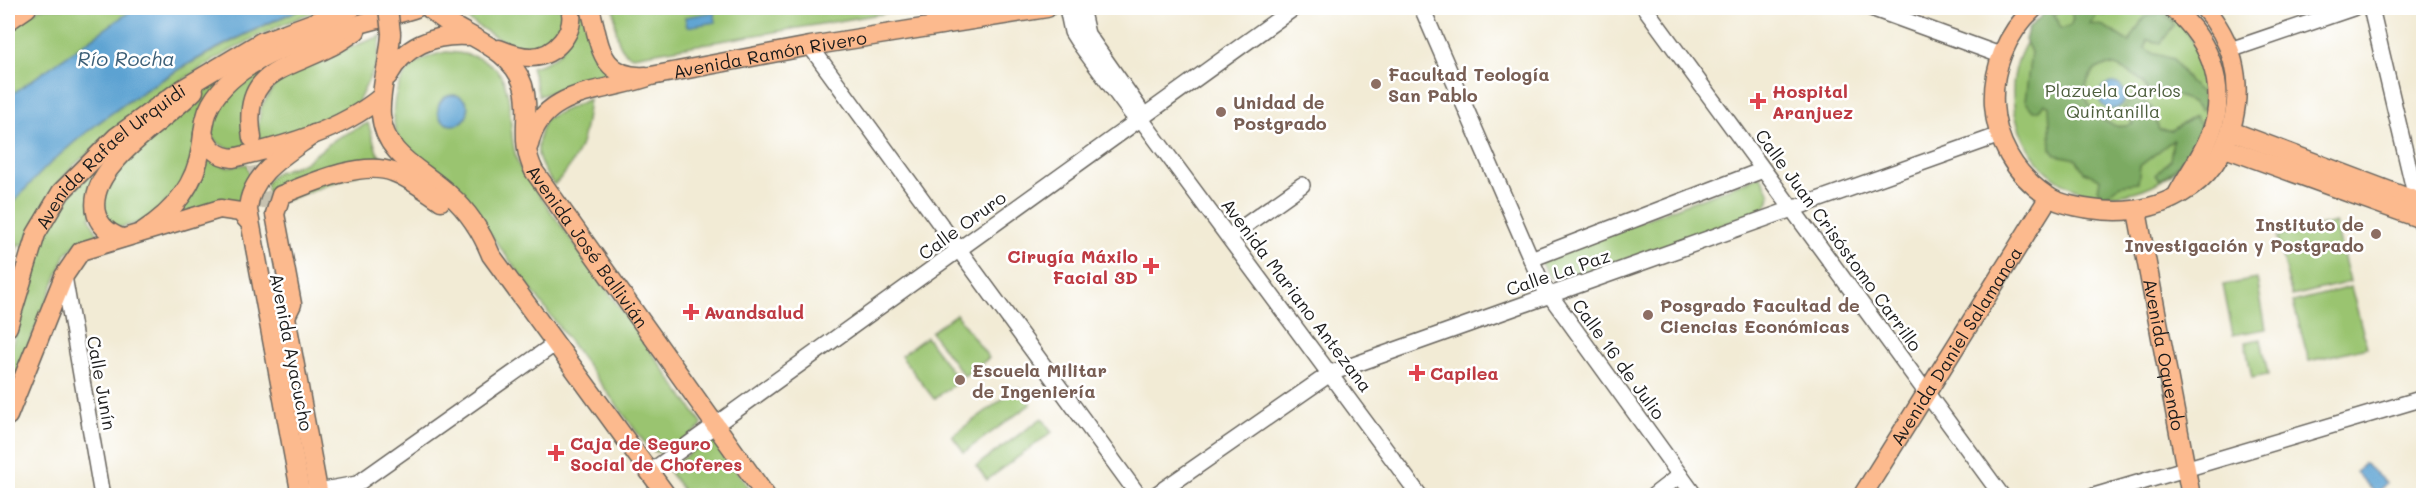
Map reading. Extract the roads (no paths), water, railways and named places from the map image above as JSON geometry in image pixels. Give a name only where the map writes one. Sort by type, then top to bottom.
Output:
[{"type":"main road","points":[[8,21],[27,8]]},
{"type":"main road","points":[[122,238],[104,230],[97,218],[96,196],[102,181],[114,163],[175,110],[212,72],[261,42],[351,8]]},
{"type":"main road","points":[[388,8],[391,33],[383,89],[384,130],[390,145],[401,158],[451,195],[484,238],[491,255]]},
{"type":"main road","points":[[143,231],[161,220],[187,188],[198,162],[204,121],[215,98],[234,77],[271,53],[322,34],[368,24],[416,8]]},
{"type":"main road","points":[[489,45],[519,56],[535,57],[548,54],[559,46],[566,35],[570,26],[570,8]]},
{"type":"main road","points":[[590,8],[597,42],[605,60],[626,74],[651,76]]},
{"type":"main road","name":"Avenida Ramón Rivero","points":[[526,155],[531,135],[538,122],[547,110],[563,99],[651,76],[810,46],[1047,8]]},
{"type":"main road","points":[[2034,8],[2010,35],[2000,55],[1994,100],[2000,135],[2020,170],[2049,197],[2079,207],[2109,212],[2137,211],[2176,197],[2204,176],[2228,140],[2237,91],[2230,50],[2223,33],[2204,8]]},
{"type":"main road","points":[[2172,8],[2200,36],[2210,56],[2216,78],[2217,100],[2214,122],[2206,143],[2176,197]]},
{"type":"main road","name":"Avenida José Ballivián","points":[[434,13],[469,36],[489,45],[507,60],[524,86],[526,155],[534,171],[766,495]]},
{"type":"main road","points":[[252,138],[249,122],[251,107],[266,79],[281,67],[327,49],[368,24]]},
{"type":"main road","points":[[202,134],[213,152],[222,157],[233,158],[314,134],[362,113],[383,89],[392,68],[405,54],[422,42],[450,35],[469,36]]},
{"type":"main road","name":"Avenida Rafael Urquidi","points":[[8,327],[36,234],[61,192],[87,164],[131,125],[178,91],[212,72]]},
{"type":"main road","name":"Avenida Ayacucho","points":[[310,494],[250,224],[248,201],[254,185],[276,162],[314,134]]},
{"type":"main road","points":[[2228,140],[2422,215]]},
{"type":"main road","points":[[286,316],[292,304],[275,214],[281,195],[351,171],[375,167],[394,172],[451,208],[491,255],[667,495]]},
{"type":"main road","name":"Avenida Daniel Salamanca","points":[[1862,495],[2049,197]]},
{"type":"main road","name":"Avenida Ayacucho","points":[[264,208],[286,316],[310,494]]},
{"type":"main road","points":[[8,416],[64,276],[81,251],[220,209],[240,212],[250,224]]},
{"type":"main road","name":"Avenida Oquendo","points":[[2137,211],[2191,495]]},
{"type":"street","name":"Avenida Mariano Antezana","points":[[1067,8],[1072,32],[1077,40],[1131,112],[1142,119],[1420,495]]},
{"type":"street","name":"Avenida Mariano Antezana","points":[[1081,8],[1087,34],[1139,106],[1142,119]]},
{"type":"street","name":"Calle Oruro","points":[[650,472],[1294,8]]},
{"type":"street","name":"Calle 16 de Julio","points":[[1422,8],[1549,297],[1695,495]]},
{"type":"street","name":"Calle Juan Crisóstomo Carrillo","points":[[1645,8],[2002,495]]},
{"type":"street","points":[[1871,8],[2000,55]]},
{"type":"street","points":[[2230,50],[2353,8]]},
{"type":"street","points":[[2372,8],[2422,215]]},
{"type":"street","points":[[810,46],[1139,495]]},
{"type":"street","name":"Calle La Paz","points":[[1154,495],[1331,373],[2000,135]]},
{"type":"street","name":"Calle La Paz","points":[[1531,259],[1763,170]]},
{"type":"street","points":[[1229,237],[1302,185]]},
{"type":"street","name":"Calle Junín","points":[[64,276],[102,495]]},
{"type":"street","points":[[310,494],[358,490],[556,344]]},
{"type":"street","points":[[2094,495],[2424,398]]},
{"type":"street","points":[[1653,495],[1680,475]]},
{"type":"water","name":"Río Rocha","points":[[135,8],[303,8],[237,38],[141,92],[82,135],[55,159],[8,208],[8,97]]},
{"type":"water","points":[[714,12],[716,22],[687,27],[685,17]]},
{"type":"water","points":[[2112,83],[2121,87],[2125,96],[2121,105],[2112,109],[2103,105],[2099,96],[2103,87]]},
{"type":"water","points":[[453,95],[464,99],[468,110],[464,121],[453,125],[442,121],[438,110],[442,99]]},
{"type":"water","points":[[2364,463],[2386,483],[2376,494],[2356,472]]},
{"type":"tunnel","points":[[252,139],[264,208]]},
{"type":"place","name":"Facultad Teología San Pablo","points":[[1376,84]]},
{"type":"place","name":"Hospital Aranjuez","points":[[1758,101]]},
{"type":"place","name":"Unidad de Postgrado","points":[[1221,112]]},
{"type":"place","name":"Instituto de Investigación y Postgrado","points":[[2376,234]]},
{"type":"place","name":"Cirugía Máxilo Facial 3D","points":[[1151,266]]},
{"type":"place","name":"Avandsalud","points":[[691,312]]},
{"type":"place","name":"Posgrado Facultad de Ciencias Económicas","points":[[1648,315]]},
{"type":"place","name":"Capilea","points":[[1417,373]]},
{"type":"place","name":"Escuela Militar de Ingeniería","points":[[960,380]]},
{"type":"place","name":"Caja de Seguro Social de Choferes","points":[[556,453]]},
{"type":"park label","name":"Plazuela Carlos Quintanilla","points":[[2113,100]]}]
